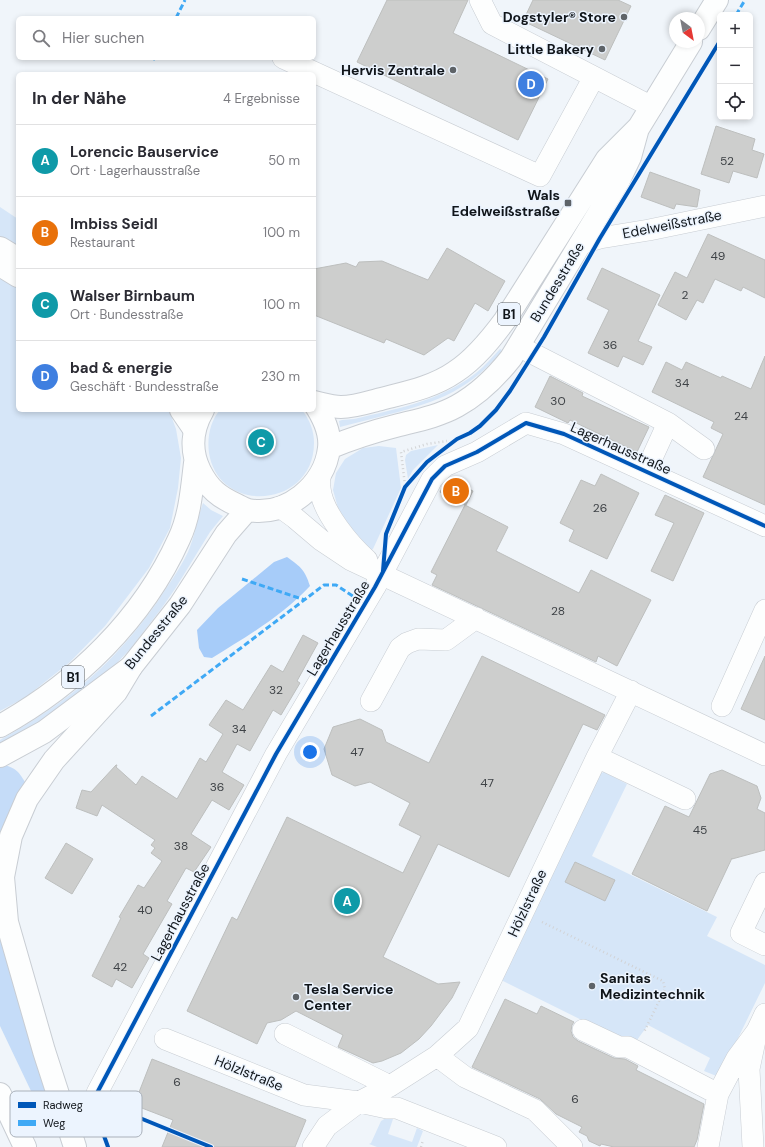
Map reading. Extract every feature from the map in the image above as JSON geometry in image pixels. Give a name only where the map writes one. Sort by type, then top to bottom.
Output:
[{"type":"main road","points":[[705,20],[717,0]]},
{"type":"main road","name":"Bundesstraße","points":[[316,402],[342,407],[408,392],[435,383],[455,372],[477,354],[505,320],[607,159],[639,127],[687,48]]},
{"type":"main road","name":"Bundesstraße","points":[[329,448],[354,438],[435,416],[457,406],[478,393],[493,379],[518,346],[619,180],[630,158],[639,127]]},
{"type":"main road","points":[[0,248],[16,258]]},
{"type":"main road","points":[[0,265],[16,275]]},
{"type":"main road","name":"Bundesstraße","points":[[196,463],[206,482],[222,498],[247,510],[263,511],[280,507],[301,497],[320,476],[329,448],[327,427],[316,406]]},
{"type":"main road","points":[[185,412],[198,419]]},
{"type":"main road","name":"Bundesstraße","points":[[0,726],[45,699],[77,674],[103,648],[134,613],[156,581],[180,539],[187,516],[196,463],[193,441],[198,419]]},
{"type":"main road","name":"Bundesstraße","points":[[0,756],[44,732],[131,667],[180,605],[226,534],[247,510]]},
{"type":"main road","points":[[57,1091],[6,922],[3,877],[11,836],[28,799],[54,760],[116,692],[131,667]]},
{"type":"main road","points":[[0,1094],[10,1115]]},
{"type":"main road","points":[[20,1137],[25,1147]]},
{"type":"main road","points":[[72,1137],[75,1147]]},
{"type":"street","points":[[480,0],[492,24],[652,107]]},
{"type":"street","points":[[287,60],[313,72]]},
{"type":"street","points":[[316,73],[540,176],[594,77]]},
{"type":"street","name":"Edelweißstraße","points":[[580,244],[600,238],[649,230],[765,206]]},
{"type":"street","points":[[518,346],[668,424],[704,449]]},
{"type":"street","name":"Lagerhausstraße","points":[[98,1091],[276,754],[382,574],[432,479],[445,466],[477,452],[526,423],[564,434],[765,526]]},
{"type":"street","points":[[646,471],[668,424]]},
{"type":"street","name":"Lagerhausstraße","points":[[320,476],[320,489],[327,508],[344,536],[359,553],[382,574]]},
{"type":"street","name":"Lagerhausstraße","points":[[280,507],[296,518],[321,540],[351,560],[765,754]]},
{"type":"street","points":[[722,706],[765,610]]},
{"type":"street","points":[[371,701],[400,648],[407,643],[418,639],[446,640],[476,618]]},
{"type":"street","name":"Hölzlstraße","points":[[313,1147],[327,1126],[359,1102],[390,1086],[437,1056],[468,1028],[597,757],[631,691]]},
{"type":"street","points":[[597,757],[685,799]]},
{"type":"street","points":[[765,883],[741,933],[765,946]]},
{"type":"street","points":[[708,1147],[718,1094],[737,1058],[762,1026]]},
{"type":"street","points":[[753,1147],[749,1069],[762,1026]]},
{"type":"street","points":[[583,1030],[619,1047],[628,1047],[718,1094]]},
{"type":"street","points":[[285,1034],[390,1086]]},
{"type":"street","name":"Hölzlstraße","points":[[166,1039],[304,1095],[359,1102],[387,1108],[397,1108],[496,1147]]},
{"type":"street","points":[[437,1056],[465,1077],[535,1110],[572,1147]]},
{"type":"path","points":[[405,487],[401,452],[427,444],[449,440]]},
{"type":"path","points":[[537,919],[663,981],[665,989],[635,1051]]},
{"type":"shaded area","points":[[0,207],[16,218],[16,249],[0,238]]},
{"type":"shaded area","points":[[0,273],[16,283],[16,412],[170,412],[176,429],[181,458],[178,488],[170,528],[149,568],[105,626],[70,662],[26,697],[0,711]]},
{"type":"shaded area","points":[[500,349],[502,350],[501,352],[474,378],[460,388],[446,395],[415,407],[340,427],[339,421],[342,420],[354,419],[418,403],[448,391],[476,373]]},
{"type":"shaded area","points":[[218,412],[303,412],[311,426],[313,434],[314,443],[310,465],[299,481],[283,491],[265,496],[247,495],[230,487],[216,473],[209,453],[208,442],[210,430]]},
{"type":"shaded area","points":[[438,445],[413,470],[408,479],[405,460],[406,455],[411,451]]},
{"type":"shaded area","points":[[379,446],[396,448],[401,488],[373,549],[370,551],[363,547],[338,508],[333,490],[336,473],[345,459],[363,448]]},
{"type":"shaded area","points":[[203,503],[211,510],[223,516],[210,532],[175,589],[131,648],[101,679],[0,749],[0,740],[47,712],[88,680],[124,644],[141,624],[178,571],[185,558]]},
{"type":"shaded area","points":[[287,557],[302,569],[310,586],[288,607],[251,634],[212,658],[204,657],[199,648],[197,630],[218,608],[274,562]]},
{"type":"shaded area","points":[[1,764],[16,770],[25,782],[12,806],[0,835],[0,765]]},
{"type":"shaded area","points":[[604,772],[627,784],[592,856],[717,917],[707,936],[765,965],[765,983],[719,1077],[704,1071],[710,1058],[648,1025],[637,1040],[632,1037],[622,1040],[501,980],[601,773]]},
{"type":"shaded area","points":[[0,939],[48,1091],[31,1091],[0,1026]]},
{"type":"shaded area","points":[[388,1117],[392,1117],[393,1119],[388,1134],[412,1142],[417,1128],[423,1131],[417,1147],[377,1147],[369,1144],[371,1143],[381,1121]]},
{"type":"building","name":"Hervis Zentrale","points":[[387,0],[468,0],[453,33],[548,79],[518,140],[357,62]]},
{"type":"building","points":[[533,0],[618,0],[631,6],[605,60],[523,21]]},
{"type":"building","points":[[716,126],[755,139],[752,150],[764,154],[757,178],[733,171],[729,183],[701,174]]},
{"type":"building","points":[[650,172],[700,190],[697,207],[676,204],[674,209],[641,197]]},
{"type":"building","points":[[708,234],[765,260],[765,298],[743,287],[741,291],[715,279],[703,303],[697,300],[686,320],[658,305],[675,272],[687,278]]},
{"type":"building","points":[[447,248],[505,281],[488,311],[475,303],[454,341],[448,338],[424,355],[386,339],[384,343],[316,316],[316,269],[346,263],[356,267],[359,262],[382,261],[428,280]]},
{"type":"building","points":[[602,268],[660,295],[638,341],[652,347],[643,365],[623,356],[618,367],[588,353],[609,310],[587,299]]},
{"type":"building","points":[[765,356],[765,505],[703,477],[723,434],[711,428],[714,422],[652,392],[666,362],[682,370],[686,362],[721,378],[722,376],[751,389]]},
{"type":"building","points":[[550,376],[583,393],[582,396],[649,427],[637,452],[570,420],[568,423],[535,407]]},
{"type":"building","points":[[601,474],[639,493],[607,559],[569,541],[574,530],[560,523],[581,480],[595,486]]},
{"type":"building","points":[[449,479],[473,491],[466,505],[440,492]]},
{"type":"building","points":[[665,495],[704,513],[673,581],[651,571],[674,523],[655,515]]},
{"type":"building","points":[[465,505],[508,527],[496,551],[579,593],[591,570],[651,600],[617,666],[598,656],[596,662],[432,585],[437,575],[431,572]]},
{"type":"building","points":[[303,635],[318,643],[297,681],[300,683],[281,715],[273,710],[250,751],[237,744],[222,772],[244,785],[229,810],[212,800],[191,834],[211,847],[194,872],[186,868],[167,901],[172,904],[143,954],[149,958],[132,988],[116,979],[112,987],[92,976],[121,918],[119,917],[138,885],[144,888],[162,861],[151,853],[155,848],[151,845],[155,840],[102,805],[97,816],[76,808],[82,790],[91,792],[117,765],[116,767],[136,785],[142,776],[177,799],[200,758],[206,762],[223,734],[209,725],[226,700],[243,710],[271,665],[283,672]]},
{"type":"building","points":[[482,656],[605,715],[597,730],[583,724],[509,877],[438,844],[383,957],[438,984],[460,982],[452,998],[431,1026],[419,1039],[401,1053],[373,1063],[338,1047],[343,1035],[296,1011],[281,1020],[267,1023],[257,1044],[187,1011],[232,917],[237,920],[287,817],[403,873],[421,836],[399,825],[410,803],[370,782],[355,786],[332,775],[324,749],[333,727],[360,719],[382,730],[386,742],[429,763]]},
{"type":"building","points":[[765,656],[765,720],[741,709]]},
{"type":"building","points":[[722,770],[757,786],[761,798],[757,809],[765,813],[765,850],[732,858],[707,911],[632,874],[665,806],[689,817],[710,774]]},
{"type":"building","points":[[66,843],[93,859],[72,894],[45,878]]},
{"type":"building","points":[[575,862],[615,880],[605,901],[565,882]]},
{"type":"building","name":"Sanitas Medizintechnik","points":[[505,999],[537,1014],[541,1006],[574,1022],[571,1031],[573,1037],[578,1041],[614,1058],[625,1059],[638,1066],[636,1070],[704,1104],[697,1140],[694,1147],[614,1147],[601,1144],[600,1146],[589,1141],[587,1136],[579,1132],[582,1127],[556,1114],[540,1099],[472,1067]]},
{"type":"building","points":[[152,1059],[306,1120],[295,1147],[162,1147],[173,1120],[142,1108],[142,1091],[139,1091]]},
{"type":"marked path","points":[[177,16],[185,0]]},
{"type":"marked path","points":[[738,12],[745,0]]},
{"type":"marked path","points":[[242,579],[305,600]]},
{"type":"marked path","points":[[151,716],[324,585],[336,585],[365,604]]},
{"type":"cycle path","points":[[383,571],[386,534],[405,487],[427,462],[457,439],[480,426],[496,410],[510,391],[544,337],[600,238],[717,46]]},
{"type":"cycle path","points":[[98,1091],[276,754],[375,587],[432,479],[445,466],[477,452],[526,423],[564,434],[765,526]]},
{"type":"cycle path","points":[[142,1119],[211,1147]]},
{"type":"cycle path","points":[[104,1137],[108,1147]]},
{"type":"place","name":"Dogstyler® Store","points":[[624,17]]},
{"type":"place","name":"Little Bakery","points":[[602,49]]},
{"type":"place","name":"Hervis Zentrale","points":[[453,70]]},
{"type":"place","name":"bad & energie","points":[[531,84]]},
{"type":"place","name":"Wals Edelweißstraße","points":[[568,203]]},
{"type":"place","name":"Walser Birnbaum","points":[[261,442]]},
{"type":"place","name":"Imbiss Seidl","points":[[456,491]]},
{"type":"place","name":"Lorencic Bauservice","points":[[347,901]]},
{"type":"place","name":"Sanitas Medizintechnik","points":[[592,986]]},
{"type":"place","name":"Tesla Service Center","points":[[296,997]]}]
